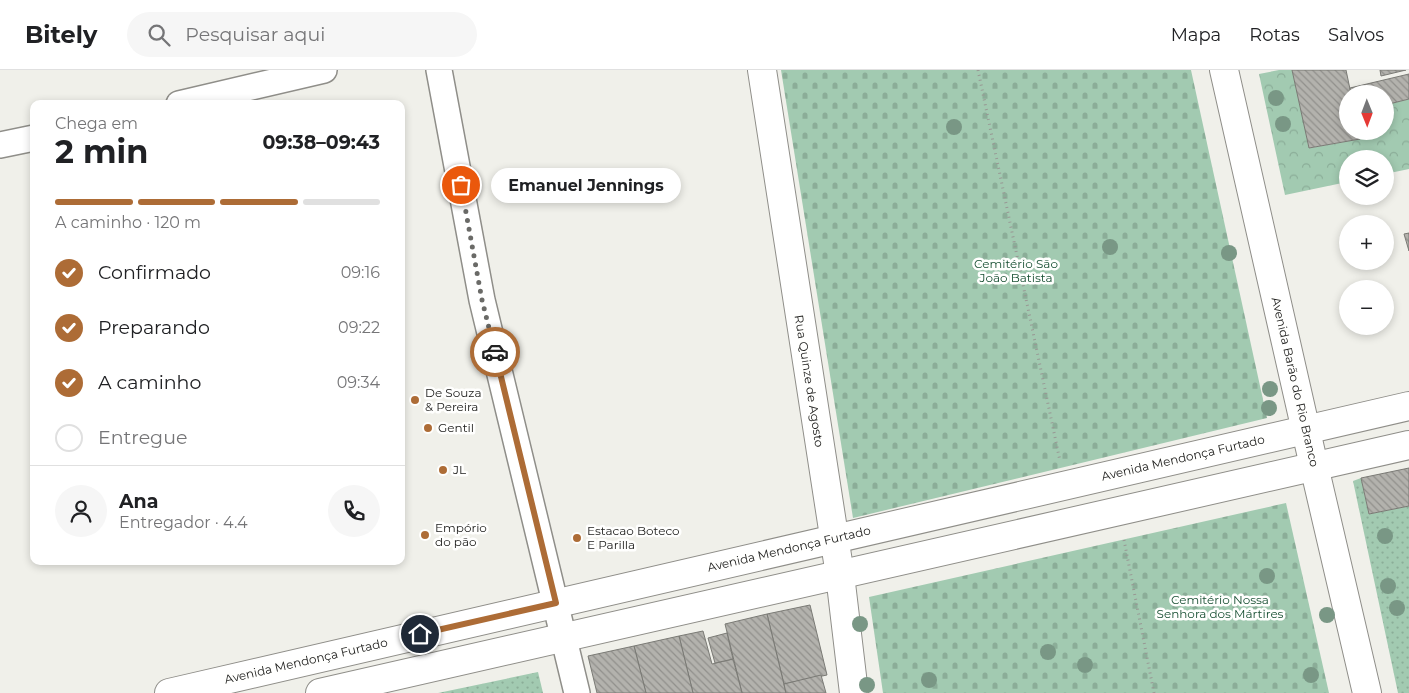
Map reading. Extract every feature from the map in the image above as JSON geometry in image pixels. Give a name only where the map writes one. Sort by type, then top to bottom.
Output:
[{"type":"main road","name":"Rua Quinze de Agosto","points":[[762,70],[840,575],[854,693]]},
{"type":"main road","name":"Avenida Barão do Rio Branco","points":[[1224,70],[1367,693]]},
{"type":"main road","name":"Avenida Mendonça Furtado","points":[[168,693],[1409,406]]},
{"type":"main road","points":[[320,693],[1409,445]]},
{"type":"street","points":[[196,100],[324,70]]},
{"type":"street","points":[[439,70],[482,300],[577,693]]},
{"type":"street","points":[[0,146],[30,139]]},
{"type":"path","points":[[978,70],[1059,458],[1068,485]]},
{"type":"path","points":[[1124,540],[1154,693]]},
{"type":"green space","name":"Cemitério São João Batista","points":[[781,70],[1191,70],[1267,418],[853,518]]},
{"type":"green space","points":[[1279,70],[1292,70],[1310,148],[1354,140],[1394,140],[1394,103],[1409,99],[1409,169],[1394,172],[1394,150],[1339,150],[1339,184],[1285,195],[1259,74]]},
{"type":"green space","points":[[1361,478],[1369,514],[1409,506],[1409,693],[1398,693],[1353,481]]},
{"type":"green space","name":"Cemitério Nossa Senhora dos Mártires","points":[[1286,503],[1329,693],[883,693],[869,597]]},
{"type":"green space","points":[[538,672],[543,693],[438,693]]},
{"type":"building","points":[[1292,70],[1346,70],[1349,85],[1339,85],[1339,140],[1354,140],[1309,148]]},
{"type":"building","points":[[1380,70],[1406,70],[1381,76]]},
{"type":"building","points":[[1409,74],[1409,99],[1394,103],[1394,85],[1363,85]]},
{"type":"building","points":[[1409,233],[1409,251],[1404,234]]},
{"type":"building","points":[[1409,468],[1409,506],[1369,514],[1361,478]]},
{"type":"building","points":[[810,605],[827,675],[784,684],[767,614]]},
{"type":"building","points":[[767,614],[786,693],[742,693],[725,624]]},
{"type":"building","points":[[703,631],[712,664],[733,659],[742,693],[693,693],[679,636]]},
{"type":"building","points":[[727,633],[733,659],[715,663],[708,638]]},
{"type":"building","points":[[679,636],[693,693],[646,693],[634,646]]},
{"type":"building","points":[[634,646],[646,693],[597,693],[588,656]]},
{"type":"building","points":[[821,675],[826,693],[786,693],[784,684]]},
{"type":"way so far","points":[[461,185],[482,300],[495,352]]},
{"type":"place","name":"Emanuel Jennings","points":[[461,185]]},
{"type":"place","name":"De Souza & Pereira","points":[[415,400]]},
{"type":"place","name":"Gentil","points":[[428,428]]},
{"type":"place","name":"JL","points":[[443,470]]},
{"type":"place","name":"Empório do pão","points":[[425,535]]},
{"type":"place","name":"Estacao Boteco E Parilla","points":[[577,538]]},
{"type":"route","points":[[420,634],[556,603],[495,352]]}]
